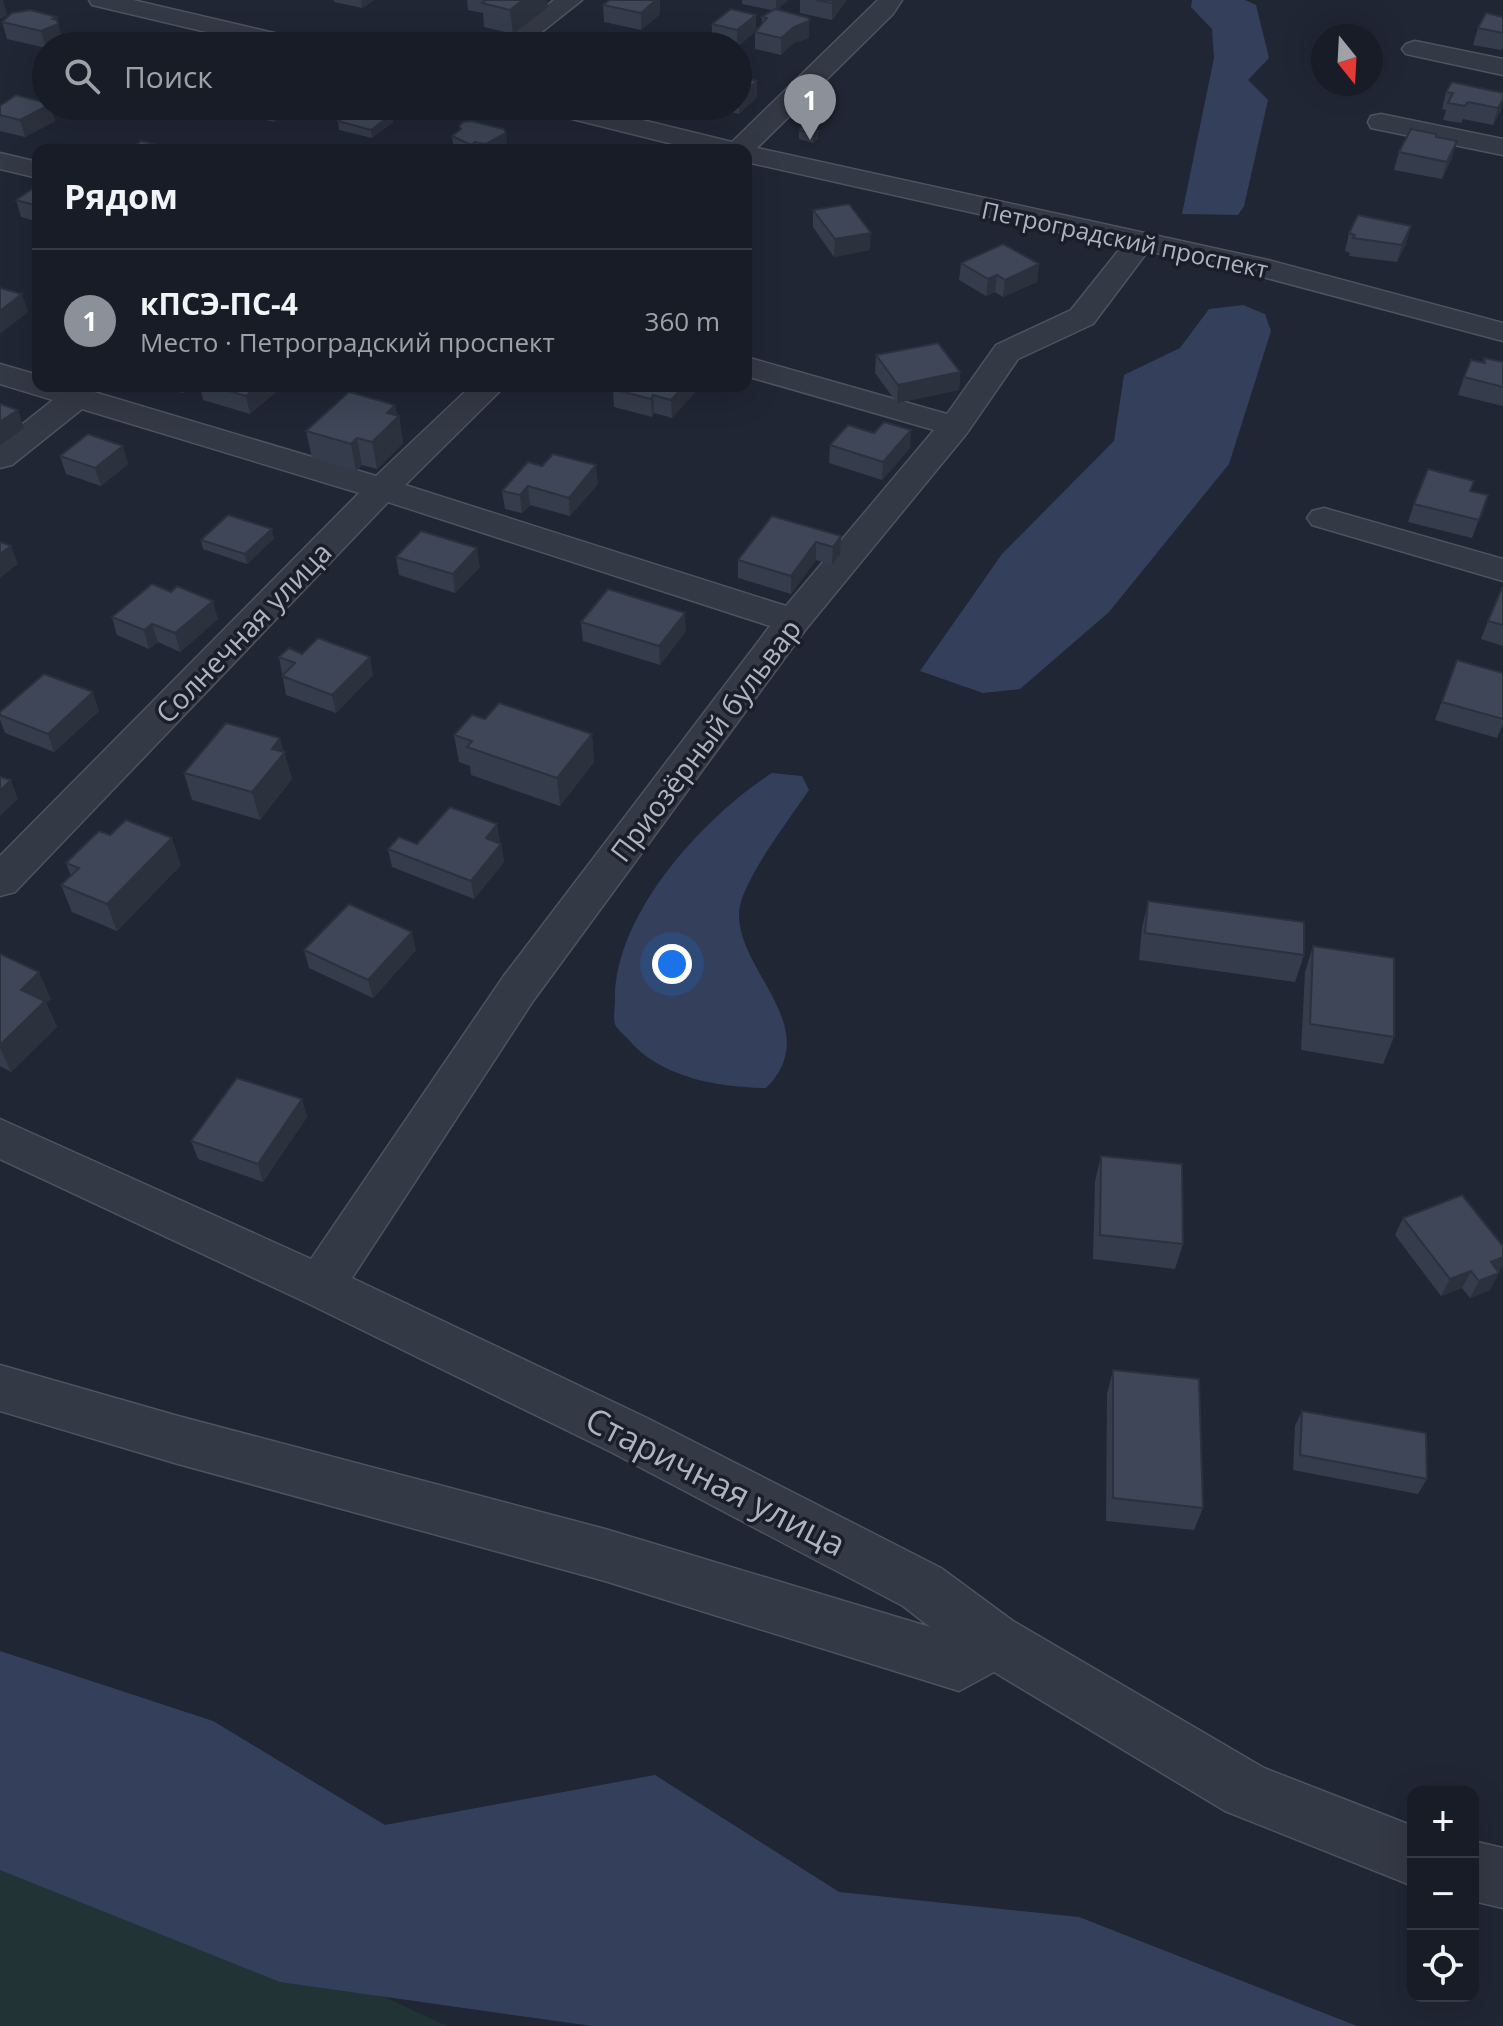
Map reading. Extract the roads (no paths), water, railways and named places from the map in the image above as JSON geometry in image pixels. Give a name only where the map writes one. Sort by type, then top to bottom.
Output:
[{"type":"street","points":[[101,0],[239,32]]},
{"type":"street","points":[[527,32],[570,0]]},
{"type":"street","points":[[746,144],[890,0]]},
{"type":"street","points":[[1415,49],[1503,67]]},
{"type":"street","points":[[609,120],[706,144]]},
{"type":"street","points":[[1381,122],[1503,147]]},
{"type":"street","name":"Петроградский проспект","points":[[752,155],[1268,269],[1503,332]]},
{"type":"street","points":[[0,161],[32,169]]},
{"type":"street","name":"Приозёрный бульвар","points":[[320,1286],[518,989],[793,621],[955,426],[1007,352],[1082,317],[1139,243]]},
{"type":"street","points":[[752,368],[955,426]]},
{"type":"street","points":[[0,374],[32,384]]},
{"type":"street","points":[[60,392],[382,489],[793,621]]},
{"type":"street","name":"Солнечная улица","points":[[0,881],[382,489],[483,392]]},
{"type":"street","points":[[0,458],[77,397]]},
{"type":"street","points":[[1324,518],[1503,570]]},
{"type":"street","name":"Старичная улица","points":[[0,1138],[320,1286],[629,1435],[922,1587],[993,1640],[1246,1790],[1407,1854]]},
{"type":"street","points":[[0,1388],[178,1440],[605,1555],[959,1663],[993,1640]]},
{"type":"street","points":[[1479,1872],[1503,1878]]},
{"type":"water","points":[[1192,0],[1245,0],[1256,5],[1269,58],[1248,80],[1268,100],[1244,206],[1238,215],[1182,214],[1214,58],[1212,29],[1191,7]]},
{"type":"water","points":[[1243,305],[1265,314],[1271,331],[1229,464],[1109,612],[1020,689],[983,693],[920,671],[1002,554],[1114,441],[1124,375],[1180,348],[1209,309]]},
{"type":"water","points":[[772,773],[802,776],[809,790],[757,868],[739,913],[742,935],[783,1022],[787,1044],[782,1066],[766,1088],[690,1078],[656,1063],[640,1052],[617,1028],[614,1016],[619,967],[630,934],[646,902],[668,871],[692,841],[719,815]]},
{"type":"water","points":[[0,1651],[213,1721],[385,1825],[655,1775],[839,1892],[1079,1917],[1357,2026],[592,2026],[280,1982],[0,1870]]},
{"type":"place","name":"кПСЭ-ПС-4","points":[[810,140]]}]
